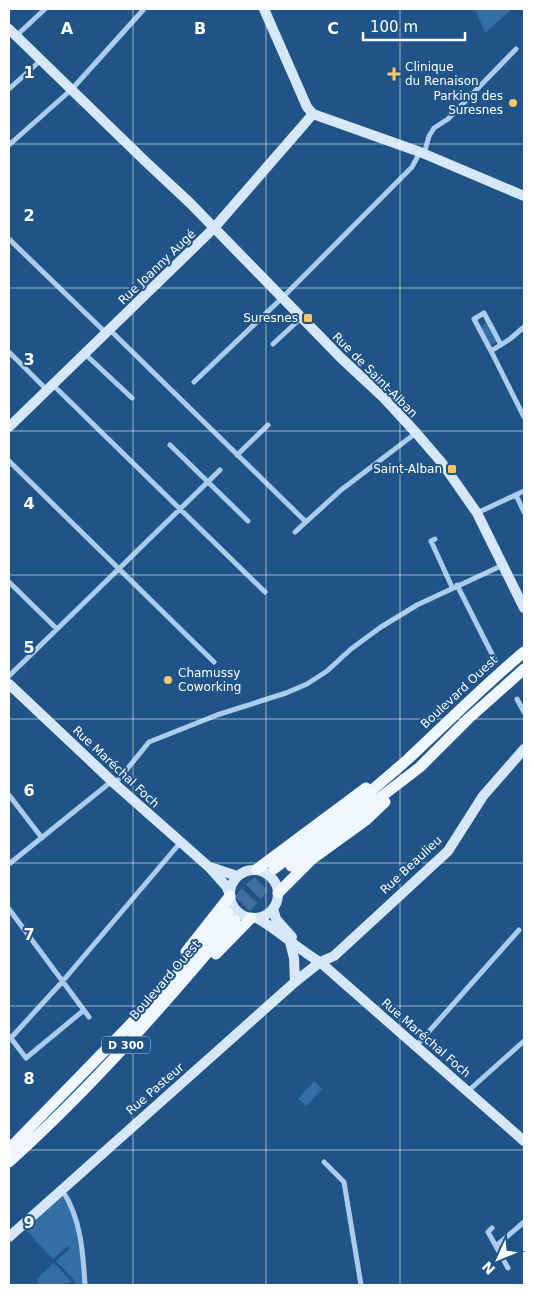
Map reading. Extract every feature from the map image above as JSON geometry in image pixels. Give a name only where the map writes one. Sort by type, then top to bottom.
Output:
[{"type":"main road","name":"Boulevard Ouest","points":[[524,652],[494,677],[354,806],[276,872],[420,766],[468,719],[524,669]]},
{"type":"main road","points":[[257,869],[408,758]]},
{"type":"main road","points":[[278,893],[312,859],[366,820],[420,766]]},
{"type":"main road","points":[[130,1026],[229,894]]},
{"type":"main road","name":"Boulevard Ouest","points":[[9,1149],[130,1026],[231,917],[152,1019],[9,1162]]},
{"type":"main road","points":[[73,1100],[94,1084],[156,1024],[230,938],[254,918]]},
{"type":"street","points":[[13,32],[45,9]]},
{"type":"street","points":[[9,145],[72,89],[144,9]]},
{"type":"street","points":[[264,9],[307,107],[313,114],[422,153],[524,196]]},
{"type":"street","name":"Rue de Saint-Alban","points":[[13,32],[190,203],[301,318],[384,398],[416,433],[442,463],[477,513],[503,565],[522,597],[524,608]]},
{"type":"street","points":[[194,382],[282,298],[412,167],[422,153],[434,128],[448,118],[516,49]]},
{"type":"street","points":[[9,89],[41,60]]},
{"type":"street","name":"Rue Joanny Augé","points":[[9,427],[214,228],[313,114]]},
{"type":"street","points":[[9,239],[306,522]]},
{"type":"street","points":[[500,345],[484,314],[474,319],[524,417]]},
{"type":"street","points":[[273,344],[301,318]]},
{"type":"street","points":[[491,351],[523,331]]},
{"type":"street","points":[[9,352],[50,388],[265,592]]},
{"type":"street","points":[[86,354],[132,398]]},
{"type":"street","points":[[237,455],[268,425]]},
{"type":"street","points":[[296,532],[341,490],[416,433]]},
{"type":"street","points":[[170,445],[248,521]]},
{"type":"street","points":[[9,460],[214,662]]},
{"type":"street","points":[[9,676],[220,470]]},
{"type":"street","points":[[477,513],[524,491]]},
{"type":"street","points":[[516,495],[524,512]]},
{"type":"street","points":[[435,539],[431,541],[496,662]]},
{"type":"street","points":[[9,864],[113,783],[149,742],[217,715],[286,693],[307,684],[327,671],[351,649],[416,604],[503,565]]},
{"type":"street","points":[[9,582],[57,629]]},
{"type":"street","name":"Rue Maréchal Foch","points":[[9,684],[113,783],[209,867],[226,886],[229,894]]},
{"type":"street","points":[[516,699],[524,712]]},
{"type":"street","name":"Rue Beaulieu","points":[[320,962],[334,956],[448,851],[483,796],[524,749]]},
{"type":"street","points":[[9,795],[42,838]]},
{"type":"street","points":[[84,1010],[26,1058],[9,1038],[62,982],[180,843]]},
{"type":"street","name":"Rue Maréchal Foch","points":[[209,867],[237,876]]},
{"type":"street","points":[[257,869],[265,872],[273,879],[278,893],[273,909],[268,914],[254,918],[244,916],[235,910],[229,894],[233,880],[237,876],[244,871],[257,869]]},
{"type":"street","points":[[9,909],[90,1017]]},
{"type":"street","name":"Rue Maréchal Foch","points":[[273,909],[276,919],[309,956]]},
{"type":"street","name":"Rue Maréchal Foch","points":[[254,918],[269,925],[309,956],[320,962],[524,1141]]},
{"type":"street","points":[[416,1046],[519,930]]},
{"type":"street","points":[[290,942],[296,974],[295,982]]},
{"type":"street","name":"Rue Pasteur","points":[[9,1237],[295,982],[320,962]]},
{"type":"street","points":[[468,1090],[524,1042]]},
{"type":"street","points":[[324,1162],[344,1182],[361,1285]]},
{"type":"street","points":[[62,1189],[72,1205],[82,1244],[85,1285]]},
{"type":"street","points":[[496,1246],[524,1222]]},
{"type":"street","points":[[492,1228],[488,1232],[508,1268]]},
{"type":"shaded area","points":[[475,9],[512,9],[485,33]]},
{"type":"shaded area","points":[[486,323],[496,342],[490,345],[481,326]]},
{"type":"shaded area","points":[[314,1081],[322,1089],[306,1106],[298,1099]]},
{"type":"shaded area","points":[[61,1195],[76,1227],[83,1285],[75,1285],[75,1281],[56,1261],[69,1249],[68,1246],[53,1259],[24,1228]]},
{"type":"shaded area","points":[[54,1263],[72,1282],[64,1285],[39,1285],[37,1279]]},
{"type":"tunnel","points":[[228,913],[250,888],[274,869]]},
{"type":"tunnel","points":[[235,920],[277,876]]},
{"type":"place","name":"Clinique du Renaison","points":[[394,74]]},
{"type":"place","name":"Parking des Suresnes","points":[[513,103]]},
{"type":"place","name":"Suresnes","points":[[308,318]]},
{"type":"place","name":"Saint-Alban","points":[[452,469]]},
{"type":"place","name":"Chamussy Coworking","points":[[168,680]]}]
